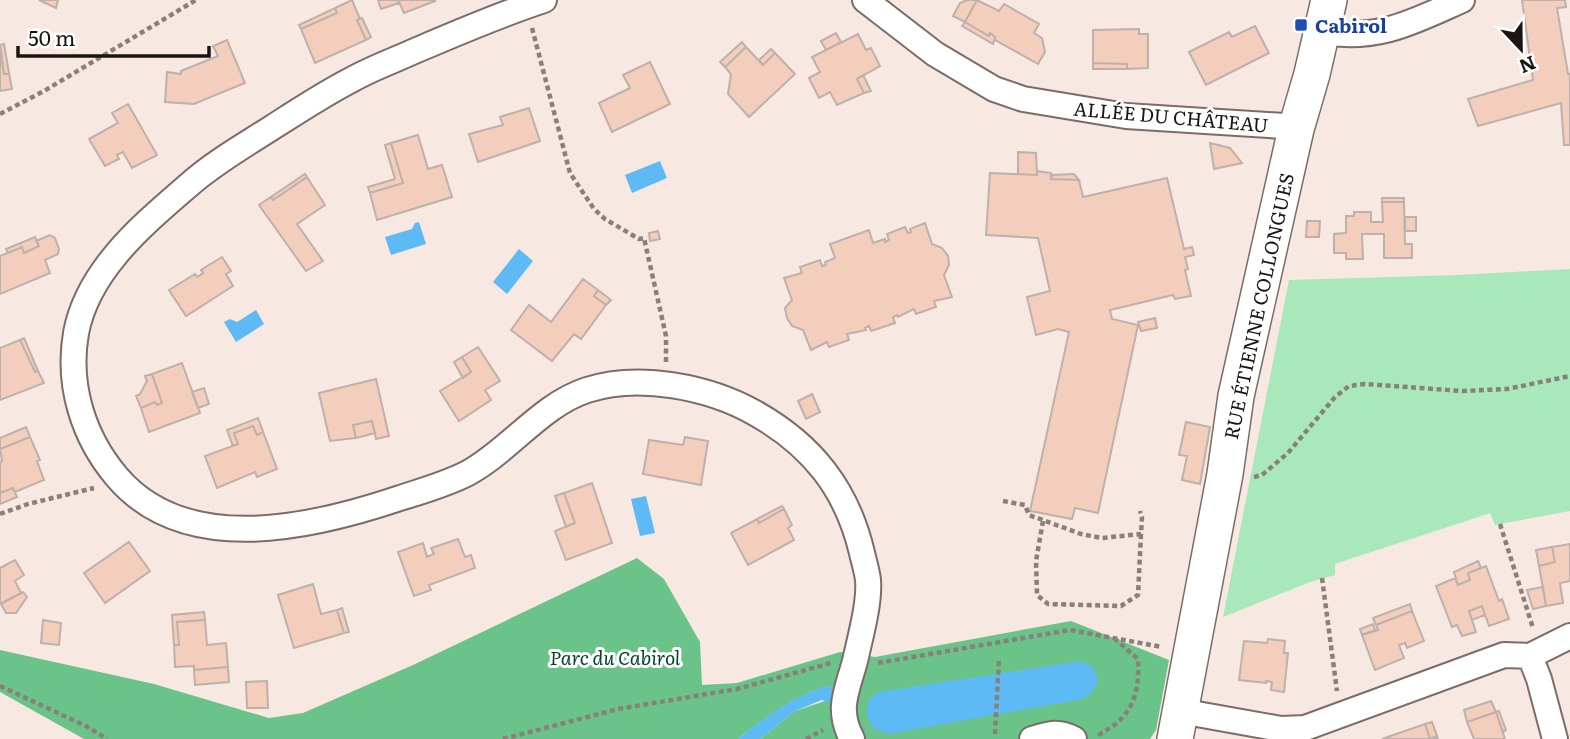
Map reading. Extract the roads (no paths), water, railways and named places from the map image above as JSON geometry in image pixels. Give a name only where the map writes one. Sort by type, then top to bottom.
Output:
[{"type":"main road","name":"RUE ÉTIENNE COLLONGUES","points":[[1177,725],[1225,474],[1236,396],[1296,129],[1326,16]]},
{"type":"street","name":"ALLÉE DU CHÂTEAU","points":[[865,0],[935,54],[994,89],[1023,99],[1126,116],[1296,129]]},
{"type":"street","points":[[1326,16],[1352,36],[1381,33],[1462,0]]},
{"type":"street","points":[[536,3],[354,78],[201,174],[121,248],[87,297],[78,321],[74,343],[76,391],[92,438],[105,462],[122,483],[155,508],[195,522],[244,529],[270,529],[301,525],[364,510],[469,472],[549,412],[586,390],[611,385],[665,384],[722,396],[755,413],[792,439],[816,461],[846,504],[856,530],[868,582],[854,663],[844,699],[844,724],[852,739]]},
{"type":"street","points":[[1177,725],[1281,729],[1306,734],[1341,716],[1503,655],[1530,656],[1570,636]]},
{"type":"street","points":[[1530,656],[1555,739]]},
{"type":"street","points":[[1032,739],[1053,732],[1066,734],[1074,739]]},
{"type":"water","points":[[660,161],[667,178],[632,193],[625,175]]},
{"type":"water","points":[[419,222],[426,244],[391,255],[385,237],[412,229],[415,223]]},
{"type":"water","points":[[519,249],[533,261],[507,294],[493,282]]},
{"type":"water","points":[[256,310],[264,324],[236,342],[224,322],[230,319],[237,322]]},
{"type":"water","points":[[646,496],[655,533],[640,536],[631,499]]},
{"type":"water","points":[[1081,661],[1093,667],[1098,679],[1093,692],[1082,699],[889,734],[873,728],[867,714],[869,699],[879,692]]},
{"type":"water","points":[[833,686],[830,703],[822,700],[795,711],[760,739],[738,739],[781,708],[805,694]]},
{"type":"place","name":"Cabirol","points":[[1301,25]]},
{"type":"park label","name":"Parc du Cabirol","points":[[615,657]]}]
